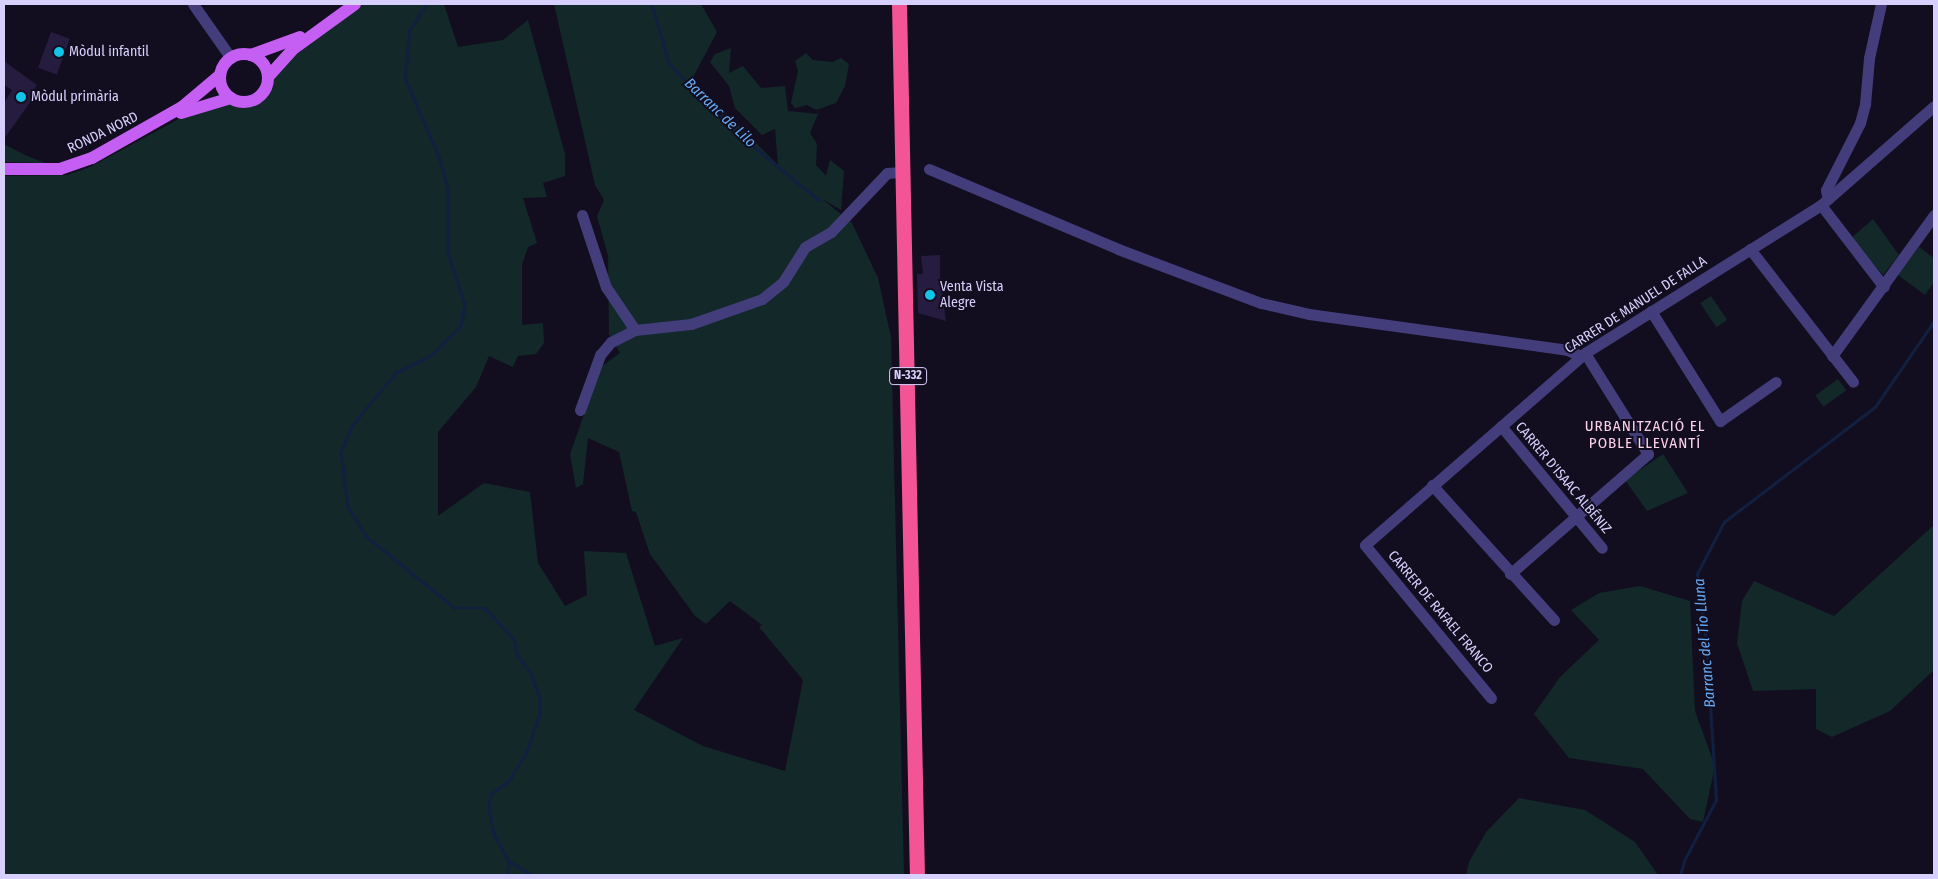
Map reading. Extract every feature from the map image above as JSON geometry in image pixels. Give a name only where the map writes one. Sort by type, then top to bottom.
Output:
[{"type":"highway","name":"N-332","points":[[898,4],[918,875]]},
{"type":"highway","name":"N-332","points":[[902,165],[906,4]]},
{"type":"main road","points":[[337,16],[292,50],[268,77],[264,91],[252,100],[231,98],[222,88],[220,75],[230,58],[252,55],[287,44],[356,4]]},
{"type":"main road","points":[[252,55],[263,64],[268,77]]},
{"type":"main road","name":"RONDA NORD","points":[[4,169],[48,170],[80,164],[156,124],[206,90],[220,75]]},
{"type":"main road","name":"RONDA NORD","points":[[156,124],[231,98]]},
{"type":"street","points":[[193,4],[230,58]]},
{"type":"street","points":[[1881,4],[1869,58],[1865,104],[1860,123],[1826,190],[1824,202],[1884,287]]},
{"type":"street","name":"CARRER DE MANUEL DE FALLA","points":[[1365,545],[1583,355],[1824,202],[1934,106]]},
{"type":"street","points":[[580,410],[600,355],[611,342],[635,330],[691,324],[762,300],[783,282],[805,247],[831,232],[887,173],[902,165]]},
{"type":"street","points":[[929,168],[1118,249],[1261,303],[1309,314],[1567,350],[1583,355],[1648,454],[1510,574]]},
{"type":"street","points":[[582,215],[606,286],[635,330]]},
{"type":"street","points":[[1832,356],[1884,287],[1934,215]]},
{"type":"street","points":[[1750,249],[1853,382]]},
{"type":"street","points":[[1651,312],[1720,421],[1776,382]]},
{"type":"street","name":"CARRER D'ISAAC ALBÉNIZ","points":[[1501,426],[1577,515],[1602,548]]},
{"type":"street","points":[[1432,485],[1510,574],[1554,620]]},
{"type":"street","name":"CARRER DE RAFAEL FRANCO","points":[[1365,545],[1491,698]]},
{"type":"green space","points":[[363,4],[444,4],[458,47],[503,40],[528,20],[565,154],[565,176],[543,183],[547,197],[523,198],[537,243],[528,247],[522,265],[522,325],[543,323],[544,343],[536,354],[518,356],[513,367],[489,356],[476,387],[438,432],[438,516],[484,483],[530,492],[538,563],[565,606],[587,595],[584,551],[626,553],[655,646],[683,638],[634,710],[703,746],[785,771],[803,680],[759,627],[762,625],[730,601],[706,624],[695,616],[650,554],[636,512],[632,511],[619,452],[588,438],[583,484],[576,488],[570,454],[601,367],[620,353],[609,334],[608,256],[597,216],[604,200],[595,185],[554,4],[701,4],[717,32],[692,79],[778,165],[775,129],[762,135],[735,108],[729,86],[710,62],[715,54],[731,48],[729,73],[743,66],[761,88],[785,86],[788,111],[818,114],[810,133],[817,144],[816,165],[826,176],[830,160],[844,171],[841,210],[822,199],[852,223],[878,278],[891,337],[904,875],[4,875],[4,176],[67,175],[90,167],[188,114],[228,104],[248,107],[259,103],[284,64]]},
{"type":"green space","points":[[806,53],[813,60],[833,62],[841,58],[849,64],[845,86],[836,103],[816,110],[807,105],[795,108],[791,103],[798,71],[795,61]]},
{"type":"green space","points":[[4,144],[25,155],[45,163],[4,162]]},
{"type":"green space","points":[[1873,219],[1899,255],[1883,275],[1850,239]]},
{"type":"green space","points":[[1919,247],[1934,258],[1934,282],[1925,295],[1898,275]]},
{"type":"green space","points":[[1711,296],[1727,320],[1716,327],[1700,303]]},
{"type":"green space","points":[[1838,379],[1846,390],[1824,407],[1815,395]]},
{"type":"green space","points":[[1663,454],[1688,493],[1647,511],[1625,480]]},
{"type":"green space","points":[[1934,525],[1934,670],[1890,711],[1832,737],[1816,729],[1816,689],[1753,691],[1737,643],[1742,601],[1754,581],[1834,616]]},
{"type":"green space","points":[[1640,586],[1690,601],[1695,711],[1715,766],[1703,822],[1690,819],[1643,769],[1569,758],[1534,714],[1560,677],[1599,640],[1571,610],[1599,593]]},
{"type":"green space","points":[[1519,798],[1585,810],[1635,842],[1658,875],[1466,875],[1469,862],[1486,832]]},
{"type":"building","name":"Mòdul infantil","points":[[51,32],[70,39],[57,75],[38,68]]},
{"type":"building","name":"Mòdul primària","points":[[4,61],[37,85],[32,92],[36,94],[4,139],[4,103],[12,90],[4,85]]},
{"type":"building","name":"Venta Vista Alegre","points":[[940,255],[940,277],[946,321],[918,313],[917,274],[923,274],[921,256]]},
{"type":"waterway","points":[[427,4],[410,30],[405,77],[440,159],[448,188],[448,253],[465,304],[461,326],[431,356],[396,373],[353,425],[341,452],[348,506],[366,536],[455,608],[485,608],[514,639],[517,655],[530,671],[540,698],[540,714],[526,754],[509,781],[491,795],[489,808],[494,834],[509,861],[532,875]]},
{"type":"waterway","name":"Barranc de Lilo","points":[[652,4],[669,63],[731,128],[819,200]]},
{"type":"waterway","name":"Barranc del Tio Lluna","points":[[1680,875],[1685,859],[1716,800],[1706,641],[1697,574],[1724,522],[1875,407],[1934,321]]},
{"type":"waterway","points":[[507,875],[509,861]]},
{"type":"place","name":"Mòdul infantil","points":[[59,52]]},
{"type":"place","name":"Mòdul primària","points":[[21,97]]},
{"type":"place","name":"Venta Vista Alegre","points":[[930,295]]},
{"type":"district","name":"URBANITZACIÓ EL POBLE LLEVANTÍ","points":[[1645,434]]}]
